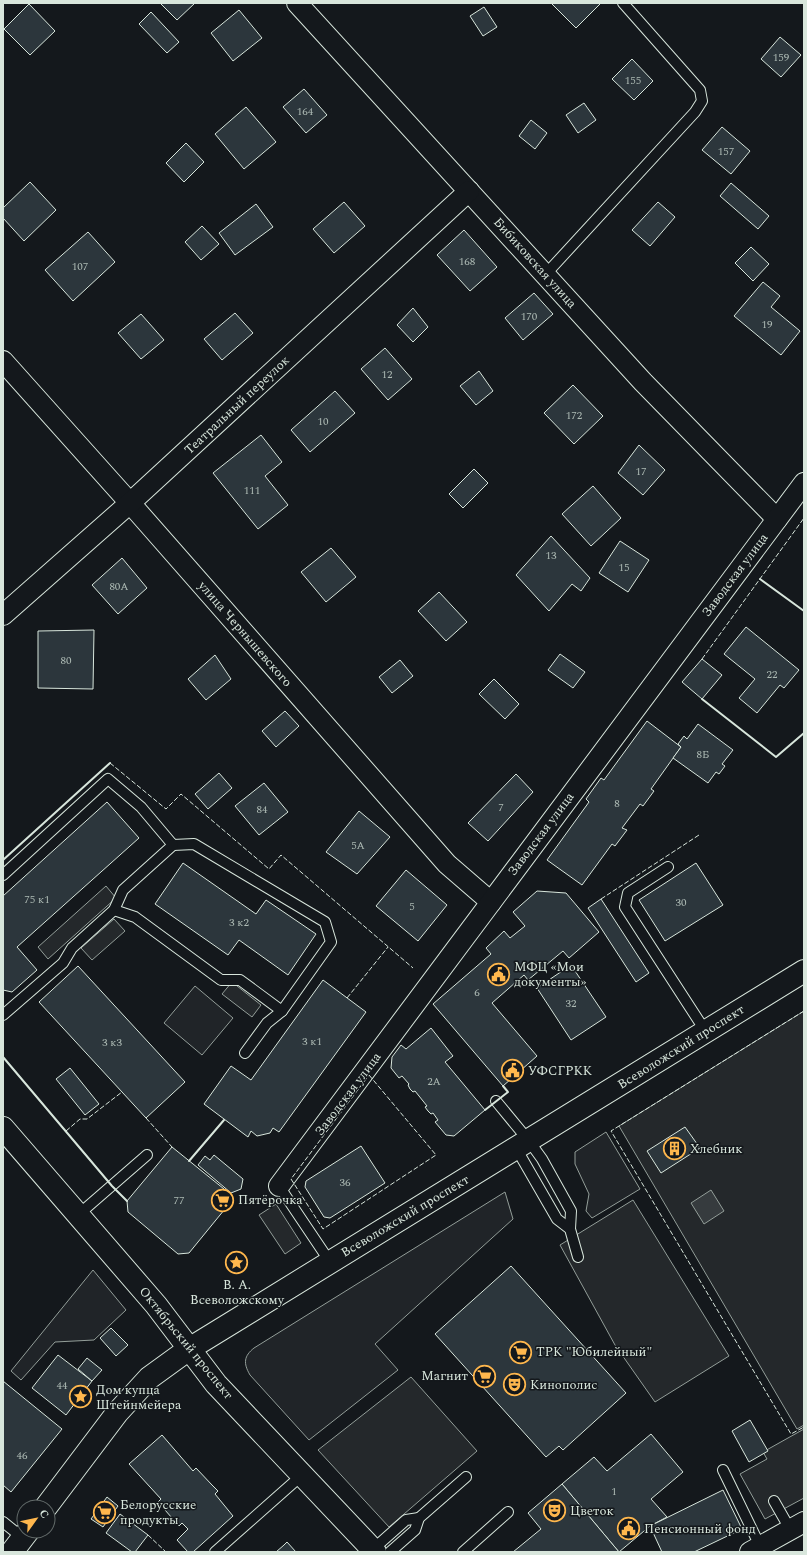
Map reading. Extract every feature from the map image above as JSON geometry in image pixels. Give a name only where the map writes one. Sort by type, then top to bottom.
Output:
[{"type":"street","name":"Бибиковская улица","points":[[297,3],[644,382],[777,519]]},
{"type":"street","name":"Театральный переулок","points":[[3,615],[130,503],[469,191]]},
{"type":"street","name":"улица Чернышевского","points":[[3,361],[130,503],[447,864],[491,902]]},
{"type":"street","name":"Заводская улица","points":[[279,1186],[804,483]]},
{"type":"street","name":"Всеволожский проспект","points":[[52,1499],[117,1413],[149,1378],[189,1349],[804,971]]},
{"type":"street","name":"Октябрьский проспект","points":[[3,1128],[156,1305],[216,1384],[302,1475],[377,1551]]},
{"type":"street","points":[[754,1550],[797,1526]]},
{"type":"lane","points":[[545,275],[695,112],[702,101],[700,90],[623,3]]},
{"type":"lane","points":[[3,875],[108,780],[141,807],[173,845]]},
{"type":"lane","points":[[3,1015],[63,963],[72,948],[114,910],[123,890],[173,845],[194,844],[326,922],[331,942],[282,1011],[267,1024],[245,1053]]},
{"type":"lane","points":[[668,867],[628,893],[625,907],[706,1032]]},
{"type":"lane","points":[[114,910],[135,917],[221,980],[240,980],[282,1011]]},
{"type":"lane","points":[[496,1101],[522,1145],[557,1219],[570,1229]]},
{"type":"lane","points":[[522,1145],[542,1159],[571,1211],[570,1229],[578,1257]]},
{"type":"lane","points":[[78,1215],[147,1156]]},
{"type":"lane","points":[[279,1186],[330,1262]]},
{"type":"lane","points":[[723,1470],[754,1550]]},
{"type":"lane","points":[[215,1552],[302,1475]]},
{"type":"lane","points":[[377,1551],[415,1530],[420,1518],[466,1477]]},
{"type":"lane","points":[[774,1501],[797,1526]]},
{"type":"lane","points":[[463,1552],[508,1512]]},
{"type":"lane","points":[[377,1551],[406,1520],[420,1518]]},
{"type":"lane","points":[[3,1522],[21,1540]]},
{"type":"shaded area","points":[[106,886],[116,898],[48,959],[38,947]]},
{"type":"shaded area","points":[[114,919],[125,931],[92,960],[81,948]]},
{"type":"shaded area","points":[[232,982],[261,1005],[252,1017],[222,994]]},
{"type":"shaded area","points":[[195,986],[233,1018],[202,1055],[164,1023]]},
{"type":"shaded area","points":[[804,1011],[804,1425],[797,1429],[619,1126]]},
{"type":"shaded area","points":[[606,1132],[640,1189],[592,1218],[586,1211],[589,1194],[575,1164],[575,1152]]},
{"type":"shaded area","points":[[711,1190],[724,1211],[704,1224],[691,1203]]},
{"type":"shaded area","points":[[505,1192],[513,1219],[375,1344],[398,1370],[309,1440],[250,1375],[246,1367],[246,1357],[248,1354],[254,1348]]},
{"type":"shaded area","points":[[633,1200],[729,1356],[655,1402],[615,1345],[560,1245]]},
{"type":"shaded area","points":[[276,1204],[301,1243],[285,1254],[259,1215]]},
{"type":"shaded area","points":[[93,1270],[126,1310],[94,1340],[55,1342],[21,1380],[11,1371]]},
{"type":"shaded area","points":[[411,1377],[477,1451],[389,1527],[318,1450]]},
{"type":"shaded area","points":[[804,1429],[804,1498],[765,1519],[740,1474],[767,1459],[763,1452]]},
{"type":"building","points":[[160,3],[195,3],[177,20]]},
{"type":"building","points":[[551,3],[601,3],[576,28]]},
{"type":"building","points":[[29,4],[55,31],[30,55],[4,29]]},
{"type":"building","points":[[484,7],[497,27],[483,36],[470,16]]},
{"type":"building","points":[[239,10],[262,38],[233,61],[211,33]]},
{"type":"building","points":[[151,12],[179,42],[167,53],[139,24]]},
{"type":"building","points":[[780,37],[801,55],[781,77],[761,59]]},
{"type":"building","points":[[632,59],[653,81],[634,100],[612,79]]},
{"type":"building","points":[[304,89],[327,115],[306,133],[283,107]]},
{"type":"building","points":[[584,103],[596,120],[578,133],[566,115]]},
{"type":"building","points":[[246,107],[276,142],[244,169],[215,134]]},
{"type":"building","points":[[531,120],[547,133],[535,149],[519,136]]},
{"type":"building","points":[[722,127],[750,151],[731,174],[702,150]]},
{"type":"building","points":[[186,143],[204,162],[184,182],[166,163]]},
{"type":"building","points":[[30,182],[56,210],[24,241],[3,218],[3,208]]},
{"type":"building","points":[[731,183],[769,216],[758,229],[720,196]]},
{"type":"building","points":[[344,202],[365,226],[334,253],[313,229]]},
{"type":"building","points":[[658,202],[675,217],[650,246],[632,230]]},
{"type":"building","points":[[256,204],[273,227],[235,255],[219,233]]},
{"type":"building","points":[[202,226],[219,244],[201,260],[185,242]]},
{"type":"building","points":[[464,230],[497,267],[470,291],[437,255]]},
{"type":"building","points":[[88,232],[115,262],[73,301],[45,270]]},
{"type":"building","points":[[751,247],[769,264],[753,281],[735,263]]},
{"type":"building","points":[[763,282],[780,296],[771,307],[800,331],[781,355],[734,316]]},
{"type":"building","points":[[534,293],[553,314],[523,340],[505,318]]},
{"type":"building","points":[[413,308],[428,327],[413,342],[397,325]]},
{"type":"building","points":[[235,313],[253,333],[222,360],[204,339]]},
{"type":"building","points":[[141,314],[164,340],[141,359],[118,333]]},
{"type":"building","points":[[385,348],[412,379],[388,400],[361,369]]},
{"type":"building","points":[[479,371],[493,391],[476,405],[460,386]]},
{"type":"building","points":[[573,385],[603,416],[574,444],[544,413]]},
{"type":"building","points":[[335,391],[355,413],[310,452],[291,430]]},
{"type":"building","points":[[261,435],[282,462],[265,476],[288,505],[258,529],[213,473]]},
{"type":"building","points":[[639,445],[665,470],[643,495],[618,473]]},
{"type":"building","points":[[474,469],[488,483],[463,508],[449,494]]},
{"type":"building","points":[[593,486],[621,518],[591,546],[562,514]]},
{"type":"building","points":[[551,536],[590,578],[581,591],[572,584],[549,611],[516,575]]},
{"type":"building","points":[[620,541],[649,560],[628,592],[599,573]]},
{"type":"building","points":[[331,548],[356,577],[326,602],[301,572]]},
{"type":"building","points":[[122,558],[147,588],[118,614],[92,585]]},
{"type":"building","points":[[439,592],[467,622],[446,641],[418,611]]},
{"type":"building","points":[[746,627],[799,670],[784,688],[780,685],[757,713],[739,698],[755,679],[724,654]]},
{"type":"building","points":[[94,630],[93,689],[38,688],[38,631]]},
{"type":"building","points":[[560,654],[585,672],[573,688],[548,670]]},
{"type":"building","points":[[215,655],[231,679],[206,700],[188,679]]},
{"type":"building","points":[[702,659],[722,675],[702,699],[682,682]]},
{"type":"building","points":[[400,660],[413,676],[392,693],[379,677]]},
{"type":"building","points":[[494,679],[519,704],[505,719],[479,694]]},
{"type":"building","points":[[285,711],[299,726],[276,747],[262,731]]},
{"type":"building","points":[[647,721],[681,747],[651,789],[654,791],[643,806],[640,804],[622,828],[627,830],[615,846],[612,844],[582,885],[547,860],[589,802],[586,799],[601,778],[604,780]]},
{"type":"building","points":[[698,724],[733,750],[722,764],[725,766],[719,774],[716,772],[708,783],[673,758],[681,747],[678,744],[684,736],[687,739]]},
{"type":"building","points":[[219,773],[232,788],[208,809],[195,794]]},
{"type":"building","points":[[516,774],[533,792],[488,841],[468,823]]},
{"type":"building","points":[[264,783],[288,812],[259,835],[235,806]]},
{"type":"building","points":[[107,802],[139,838],[17,947],[37,970],[12,992],[3,990],[3,896]]},
{"type":"building","points":[[359,811],[390,837],[357,874],[326,852]]},
{"type":"building","points":[[183,863],[256,914],[266,900],[316,934],[288,975],[239,940],[228,955],[155,904]]},
{"type":"building","points":[[696,863],[723,905],[665,941],[639,900]]},
{"type":"building","points":[[406,870],[447,905],[418,941],[376,906]]},
{"type":"building","points":[[537,891],[566,893],[599,932],[569,958],[563,951],[528,980],[524,975],[492,1003],[537,1056],[503,1086],[433,1004],[491,954],[486,948],[504,931],[510,938],[525,926],[513,912]]},
{"type":"building","points":[[601,899],[649,973],[636,982],[588,908]]},
{"type":"building","points":[[571,965],[606,1017],[571,1040],[537,988]]},
{"type":"building","points":[[78,966],[185,1082],[146,1118],[39,1002]]},
{"type":"building","points":[[323,980],[366,1012],[279,1132],[273,1128],[270,1133],[257,1136],[251,1131],[248,1137],[204,1104],[231,1066],[251,1080]]},
{"type":"building","points":[[431,1028],[453,1056],[445,1062],[485,1110],[454,1136],[446,1135],[435,1122],[438,1120],[433,1113],[431,1114],[428,1111],[425,1107],[427,1106],[415,1091],[413,1092],[408,1085],[409,1084],[402,1076],[399,1078],[391,1068],[392,1057],[401,1045],[406,1049]]},
{"type":"building","points":[[70,1068],[99,1104],[85,1115],[56,1079]]},
{"type":"building","name":"Хлебник","points":[[685,1127],[700,1148],[661,1173],[647,1151]]},
{"type":"building","points":[[361,1146],[385,1183],[330,1218],[324,1217],[305,1187],[306,1181]]},
{"type":"building","points":[[172,1147],[229,1193],[229,1204],[189,1253],[178,1254],[128,1212],[127,1201]]},
{"type":"building","points":[[214,1155],[243,1179],[241,1189],[231,1193],[198,1165],[205,1156],[210,1160]]},
{"type":"building","name":"ТРК \"Юбилейный\"","points":[[511,1266],[626,1393],[563,1450],[559,1446],[546,1457],[435,1334]]},
{"type":"building","points":[[111,1328],[128,1345],[116,1356],[100,1338]]},
{"type":"building","points":[[58,1355],[92,1381],[66,1415],[32,1388]]},
{"type":"building","points":[[87,1358],[102,1370],[92,1381],[78,1369]]},
{"type":"building","points":[[3,1381],[62,1429],[11,1492],[3,1485]]},
{"type":"building","points":[[750,1420],[768,1451],[749,1462],[732,1431]]},
{"type":"building","points":[[651,1434],[683,1472],[651,1499],[667,1517],[650,1526],[619,1552],[562,1484],[594,1457],[607,1471]]},
{"type":"building","points":[[162,1435],[193,1471],[196,1468],[218,1491],[215,1494],[233,1516],[193,1552],[188,1552],[177,1540],[188,1529],[182,1523],[179,1526],[158,1502],[161,1499],[129,1464]]},
{"type":"building","points":[[562,1484],[619,1552],[513,1552],[541,1529],[528,1513]]},
{"type":"building","points":[[723,1490],[742,1529],[694,1552],[662,1552],[650,1526]]},
{"type":"building","points":[[107,1497],[118,1506],[103,1527],[91,1519]]},
{"type":"building","points":[[120,1514],[148,1535],[135,1552],[132,1552],[106,1533]]},
{"type":"building","points":[[287,1542],[296,1552],[276,1552],[284,1545]]},
{"type":"fence","points":[[702,659],[804,518]]},
{"type":"fence","points":[[110,763],[166,809],[181,794],[269,869],[281,855],[413,968]]},
{"type":"fence","points":[[601,899],[699,835]]},
{"type":"fence","points":[[347,998],[388,947]]},
{"type":"fence","points":[[804,1011],[611,1131],[791,1434],[804,1427]]},
{"type":"fence","points":[[369,1075],[436,1155],[323,1229],[291,1179],[369,1075]]},
{"type":"fence","points":[[66,1131],[80,1119],[87,1119],[122,1092]]},
{"type":"fence","points":[[146,1118],[172,1147]]},
{"type":"fence","points":[[148,1535],[166,1552]]},
{"type":"wall","points":[[760,579],[804,611]]},
{"type":"wall","points":[[702,699],[776,757],[804,733]]},
{"type":"wall","points":[[3,860],[110,763]]},
{"type":"wall","points":[[3,1057],[112,1186],[127,1201]]},
{"type":"wall","points":[[485,1110],[508,1092],[503,1086]]},
{"type":"wall","points":[[189,1161],[224,1120]]},
{"type":"place","name":"МФЦ «Мои документы»","points":[[498,974]]},
{"type":"place","name":"УФСГРКК","points":[[513,1071]]},
{"type":"place","name":"Хлебник","points":[[674,1149]]},
{"type":"place","name":"Пятёрочка","points":[[222,1200]]},
{"type":"place","name":"В. А. Всеволожскому","points":[[237,1263]]},
{"type":"place","name":"ТРК \"Юбилейный\"","points":[[520,1352]]},
{"type":"place","name":"Магнит","points":[[484,1376]]},
{"type":"place","name":"Кинополис","points":[[514,1385]]},
{"type":"place","name":"Дом купца Штейнмейера","points":[[80,1397]]},
{"type":"place","name":"Цветок","points":[[554,1511]]},
{"type":"place","name":"Белорусские продукты","points":[[105,1512]]},
{"type":"place","name":"Пенсионный фонд","points":[[628,1529]]}]
